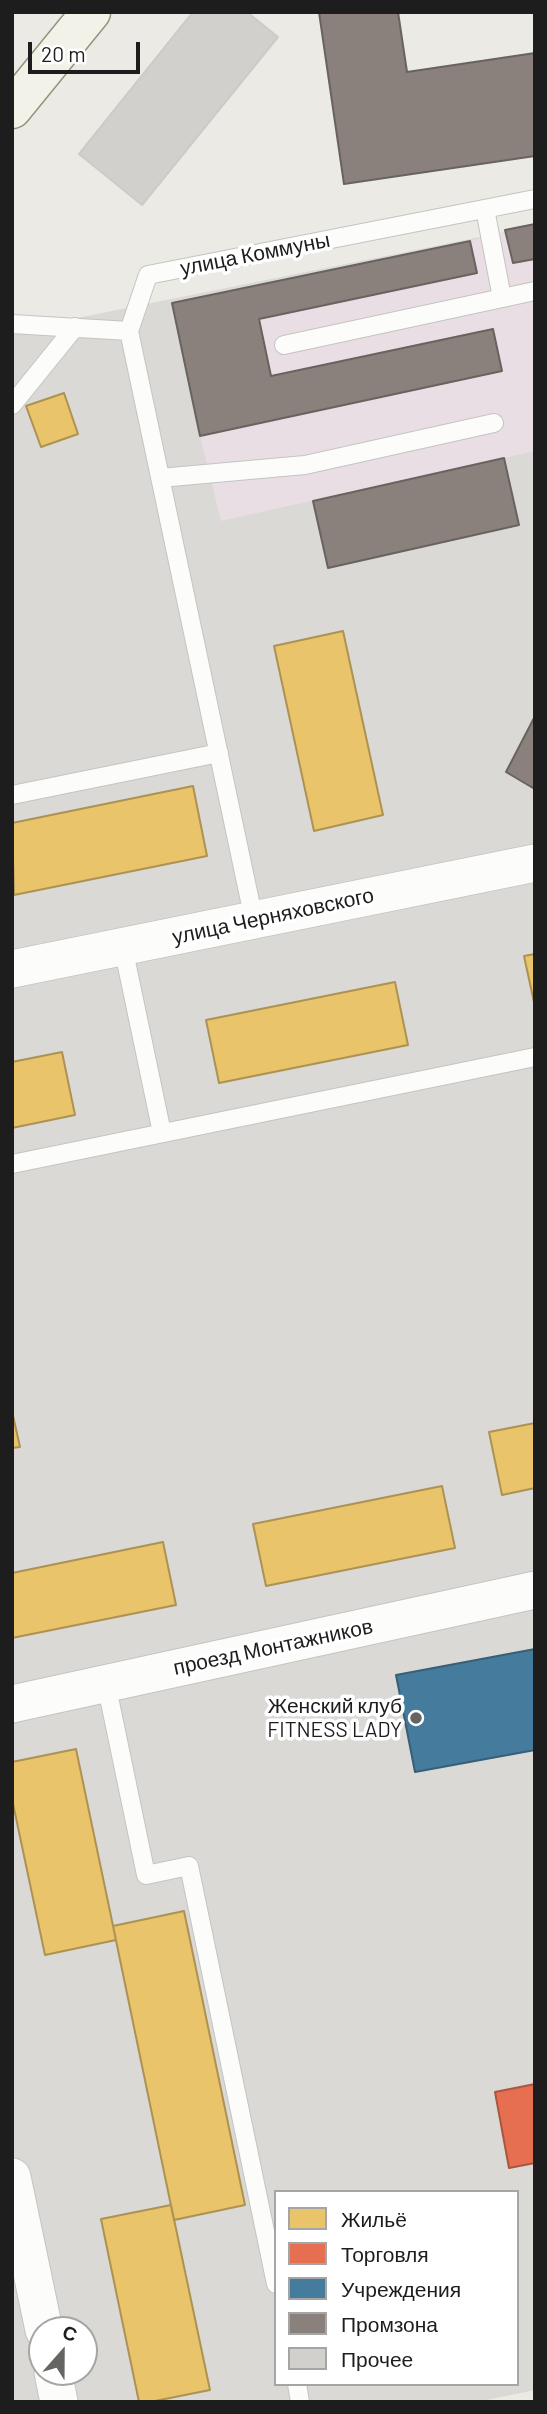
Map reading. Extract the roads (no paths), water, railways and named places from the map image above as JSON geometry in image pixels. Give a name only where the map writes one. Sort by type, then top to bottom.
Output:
[{"type":"street","points":[[12,110],[91,12]]},
{"type":"street","name":"улица Черняховского","points":[[12,969],[535,863]]},
{"type":"street","name":"проезд Монтажников","points":[[12,1704],[535,1590]]},
{"type":"street","points":[[12,2178],[41,2316]]},
{"type":"lane","name":"улица Коммуны","points":[[129,331],[148,275],[535,200]]},
{"type":"lane","points":[[485,209],[502,298]]},
{"type":"lane","points":[[284,345],[535,291]]},
{"type":"lane","points":[[12,324],[129,331],[254,920]]},
{"type":"lane","points":[[12,405],[75,327]]},
{"type":"lane","points":[[160,478],[305,466],[494,423]]},
{"type":"lane","points":[[12,795],[219,753]]},
{"type":"lane","points":[[123,947],[162,1133]]},
{"type":"lane","points":[[12,1164],[535,1057]]},
{"type":"lane","points":[[106,1683],[146,1875],[189,1866],[274,2274]]},
{"type":"place","name":"Женский клуб FITNESS LADY","points":[[416,1718]]}]
